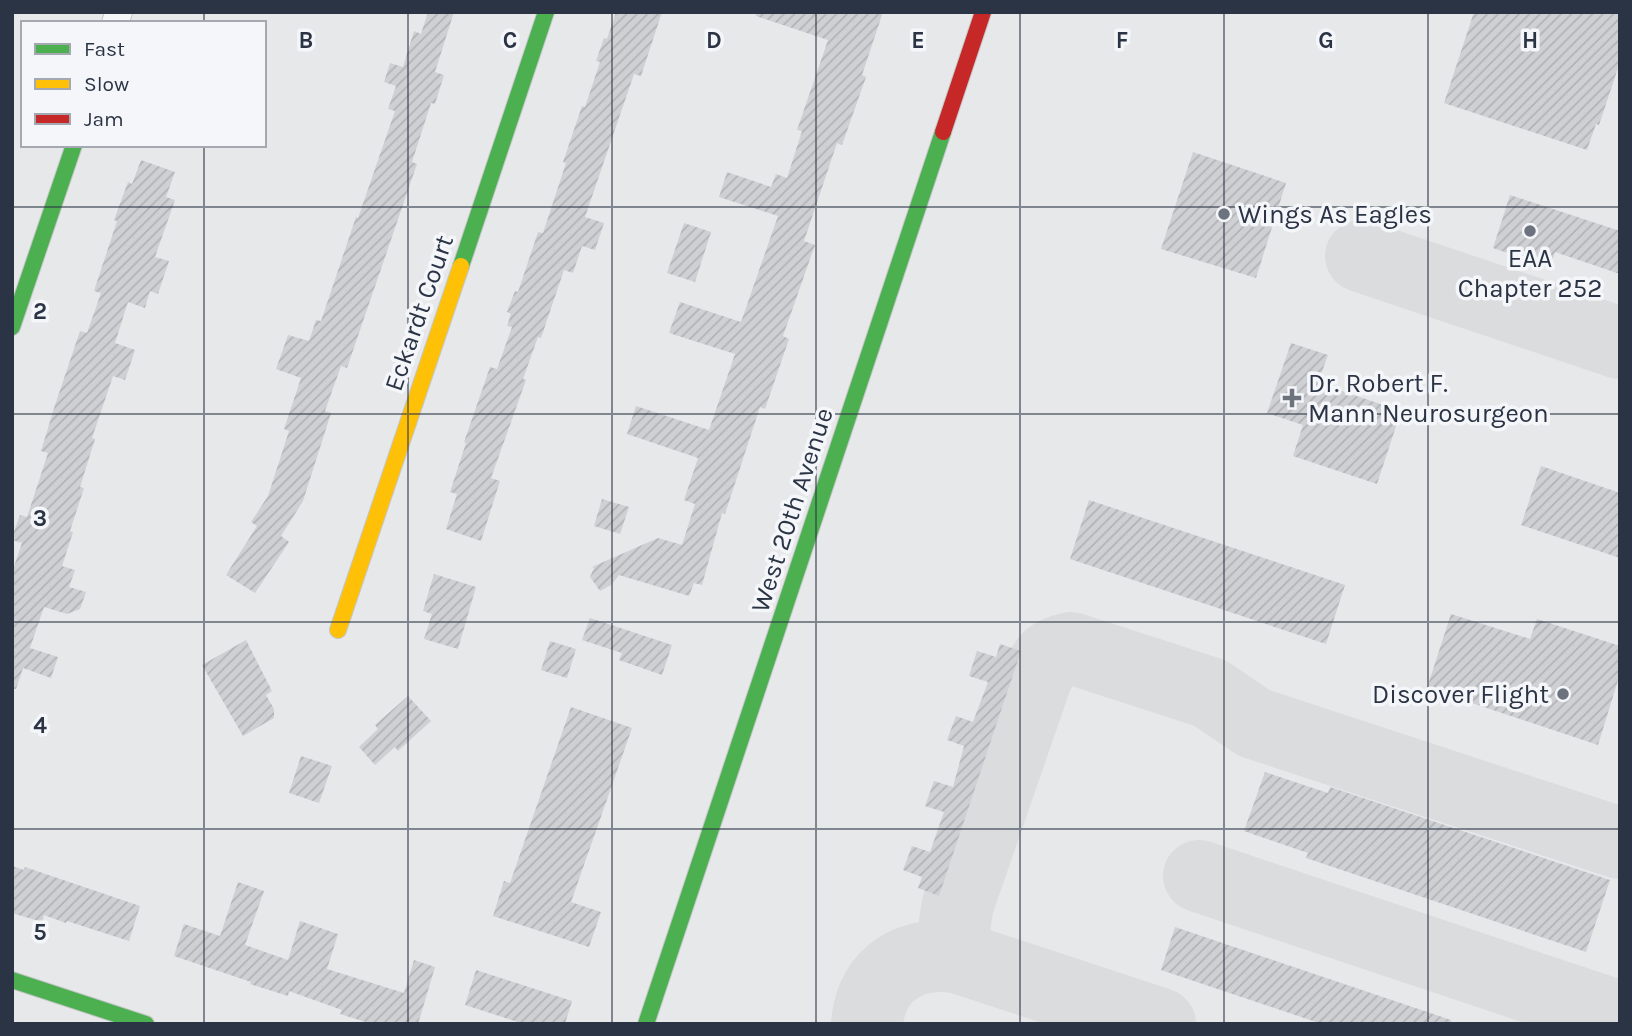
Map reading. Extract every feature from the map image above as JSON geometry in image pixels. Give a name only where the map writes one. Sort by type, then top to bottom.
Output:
[{"type":"main road","name":"Eckardt Court","points":[[338,630],[546,12]]},
{"type":"main road","name":"West 20th Avenue","points":[[646,1024],[983,12]]},
{"type":"main road","points":[[12,327],[73,147]]},
{"type":"main road","points":[[12,980],[146,1024]]},
{"type":"building","points":[[428,12],[454,12],[435,72],[444,75],[435,104],[431,103],[412,162],[417,164],[347,368],[341,366],[325,411],[331,413],[303,501],[281,536],[289,542],[255,593],[226,575],[257,526],[251,522],[268,496],[289,431],[284,429],[301,378],[276,369],[288,335],[309,341],[316,320],[321,321],[395,111],[388,109],[396,86],[384,82],[390,63],[403,67],[414,31],[421,34]]},
{"type":"building","points":[[616,12],[662,12],[641,76],[634,74],[585,217],[604,223],[595,250],[582,246],[573,273],[564,270],[541,338],[538,337],[523,379],[526,380],[491,478],[500,481],[481,541],[446,529],[457,494],[450,492],[490,367],[497,369],[512,327],[507,326],[511,314],[507,312],[515,291],[518,292],[538,232],[543,233],[566,163],[563,162],[600,62],[596,61]]},
{"type":"building","points":[[756,12],[883,12],[862,75],[866,77],[842,145],[837,143],[804,241],[815,245],[783,336],[789,339],[765,409],[760,407],[725,514],[722,513],[702,585],[694,583],[689,596],[619,575],[611,585],[600,591],[590,577],[594,568],[592,567],[658,538],[682,545],[695,504],[684,500],[698,458],[627,434],[636,406],[709,430],[735,354],[669,333],[680,302],[741,322],[778,216],[719,197],[727,172],[771,187],[776,174],[787,178],[802,131],[797,130],[828,40],[756,16]]},
{"type":"building","points":[[1474,12],[1620,12],[1620,62],[1599,125],[1596,124],[1587,150],[1444,103]]},
{"type":"building","name":"Wings As Eagles","points":[[1193,152],[1286,183],[1256,278],[1161,249]]},
{"type":"building","points":[[141,160],[175,172],[166,197],[175,200],[155,257],[169,261],[158,294],[150,291],[145,308],[128,302],[115,343],[135,350],[125,380],[113,376],[92,438],[95,439],[80,487],[84,488],[62,566],[75,570],[69,587],[86,592],[80,609],[67,614],[44,607],[30,648],[58,657],[51,678],[23,668],[16,689],[12,689],[12,572],[22,543],[12,540],[12,537],[20,515],[27,517],[48,453],[41,451],[55,405],[80,331],[87,333],[101,293],[94,291],[117,221],[114,220],[128,182],[132,184]]},
{"type":"building","points":[[1510,195],[1620,231],[1620,274],[1555,252],[1550,268],[1493,248]]},
{"type":"building","points":[[684,223],[711,232],[695,282],[667,273]]},
{"type":"building","points":[[1291,343],[1328,355],[1318,383],[1401,411],[1377,484],[1293,456],[1303,425],[1267,413]]},
{"type":"building","points":[[1541,466],[1620,493],[1620,558],[1521,525]]},
{"type":"building","points":[[602,499],[629,507],[620,534],[594,526]]},
{"type":"building","points":[[1089,500],[1345,585],[1326,644],[1070,559]]},
{"type":"building","points":[[434,574],[476,587],[458,649],[424,639],[432,614],[423,611]]},
{"type":"building","points":[[1451,614],[1530,639],[1537,619],[1620,646],[1620,674],[1598,745],[1427,688]]},
{"type":"building","points":[[590,618],[672,645],[662,675],[619,660],[622,653],[582,640]]},
{"type":"building","points":[[246,640],[272,691],[266,695],[274,709],[274,718],[243,736],[202,665]]},
{"type":"building","points":[[550,641],[576,649],[567,678],[541,670]]},
{"type":"building","points":[[1000,644],[1021,651],[939,896],[918,888],[922,877],[903,870],[912,846],[930,852],[944,812],[925,806],[934,781],[953,787],[964,746],[947,740],[956,716],[973,722],[988,682],[969,676],[977,651],[996,657]]},
{"type":"building","points":[[408,696],[431,721],[398,751],[395,747],[375,765],[359,747],[378,729],[375,725]]},
{"type":"building","points":[[571,707],[632,728],[571,902],[601,912],[589,947],[493,916],[504,881],[510,883]]},
{"type":"building","points":[[301,756],[332,766],[319,803],[289,793]]},
{"type":"building","points":[[1265,772],[1328,793],[1330,787],[1610,880],[1586,952],[1306,858],[1308,853],[1244,831]]},
{"type":"building","points":[[12,866],[24,870],[25,867],[140,906],[129,941],[44,915],[42,922],[12,913]]},
{"type":"building","points":[[238,882],[264,891],[245,945],[288,960],[300,921],[338,934],[327,969],[404,993],[414,960],[435,967],[418,1024],[372,1024],[340,1014],[342,1010],[289,991],[288,996],[174,956],[184,924],[220,936]]},
{"type":"building","points":[[1175,927],[1451,1020],[1451,1024],[1322,1024],[1161,970]]},
{"type":"building","points":[[476,970],[572,1001],[565,1024],[524,1024],[465,1005]]},
{"type":"taxiway","points":[[1361,256],[1620,343]]},
{"type":"taxiway","points":[[960,958],[955,930],[959,901],[1037,676],[1050,657],[1071,648],[1210,693],[1254,723],[1620,843]]},
{"type":"taxiway","points":[[1199,876],[1620,1019]]},
{"type":"taxiway","points":[[867,1024],[870,1006],[877,990],[897,968],[926,957],[943,956],[960,958],[1160,1024]]},
{"type":"traffic: fast","points":[[461,266],[546,12]]},
{"type":"traffic: fast","points":[[646,1024],[943,132]]},
{"type":"traffic: fast","points":[[12,327],[73,147]]},
{"type":"traffic: fast","points":[[12,980],[146,1024]]},
{"type":"traffic: slow","points":[[338,630],[461,266]]},
{"type":"traffic: jam","points":[[943,132],[983,12]]},
{"type":"place","name":"Wings As Eagles","points":[[1224,214]]},
{"type":"place","name":"EAA Chapter 252","points":[[1530,231]]},
{"type":"place","name":"Dr. Robert F. Mann Neurosurgeon","points":[[1292,398]]},
{"type":"place","name":"Discover Flight","points":[[1563,694]]}]
